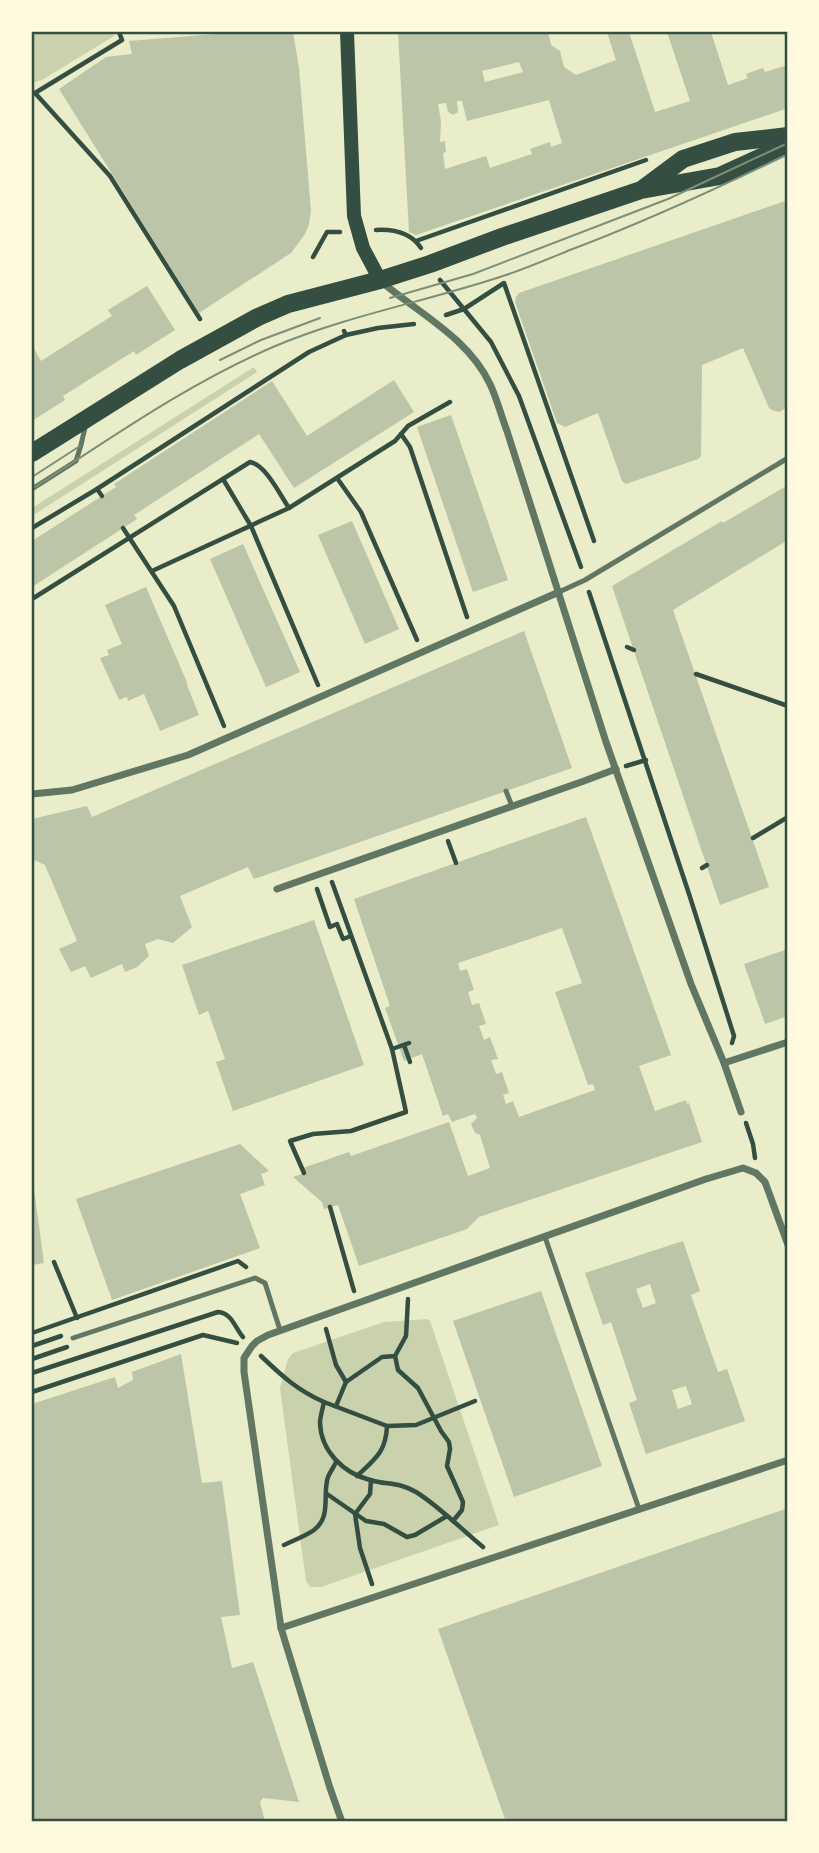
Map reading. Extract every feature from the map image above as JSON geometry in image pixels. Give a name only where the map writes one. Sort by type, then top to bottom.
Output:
[{"type":"main road","points":[[347,32],[354,216],[363,248],[380,280]]},
{"type":"main road","points":[[641,190],[684,159],[735,142],[788,136]]},
{"type":"main road","points":[[32,453],[180,360],[258,317],[288,304],[430,264],[641,190],[720,176],[788,145]]},
{"type":"street","points":[[380,280],[466,349],[489,383],[616,768],[691,984],[741,1112]]},
{"type":"street","points":[[32,794],[72,790],[188,755],[559,592]]},
{"type":"street","points":[[277,889],[616,768]]},
{"type":"street","points":[[724,1063],[788,1042]]},
{"type":"street","points":[[342,1822],[281,1628],[244,1372],[244,1358],[252,1346],[280,1330],[343,1307],[743,1168],[756,1173],[765,1182],[788,1245]]},
{"type":"street","points":[[281,1628],[788,1460]]},
{"type":"lane","points":[[32,489],[76,461],[87,418]]},
{"type":"lane","points":[[559,592],[585,580],[788,458]]},
{"type":"lane","points":[[506,791],[512,806]]},
{"type":"lane","points":[[545,1237],[639,1509]]},
{"type":"lane","points":[[73,1338],[255,1278],[265,1283],[280,1330]]},
{"type":"path","points":[[119,32],[122,40],[35,93],[110,176],[200,319]]},
{"type":"path","points":[[378,230],[399,232],[416,241],[653,158]]},
{"type":"path","points":[[313,257],[327,232],[342,232]]},
{"type":"path","points":[[32,528],[309,352],[345,333],[431,320],[464,309],[504,283],[594,541]]},
{"type":"path","points":[[464,309],[491,342],[519,396],[576,550],[691,897],[734,1037],[724,1063]]},
{"type":"path","points":[[152,571],[289,508],[395,441],[408,426],[450,402]]},
{"type":"path","points":[[401,434],[410,447],[472,631]]},
{"type":"path","points":[[32,599],[250,462],[262,469],[289,508]]},
{"type":"path","points":[[337,478],[361,512],[422,653]]},
{"type":"path","points":[[223,480],[251,526],[323,696]]},
{"type":"path","points":[[97,489],[102,496]]},
{"type":"path","points":[[123,528],[174,606],[229,737]]},
{"type":"path","points":[[626,647],[634,650]]},
{"type":"path","points":[[696,674],[788,706]]},
{"type":"path","points":[[752,838],[788,817]]},
{"type":"path","points":[[445,830],[456,863]]},
{"type":"path","points":[[304,1173],[290,1141],[313,1134],[351,1131],[407,1112],[392,1049],[328,871]]},
{"type":"path","points":[[313,876],[330,927],[337,924],[343,939],[351,936]]},
{"type":"path","points":[[392,1049],[406,1044],[410,1062]]},
{"type":"path","points":[[741,1112],[753,1144],[756,1173]]},
{"type":"path","points":[[330,1207],[358,1302]]},
{"type":"path","points":[[32,1333],[239,1261],[255,1278]]},
{"type":"path","points":[[54,1262],[77,1318]]},
{"type":"path","points":[[409,1284],[406,1336],[395,1356],[398,1370],[418,1388],[449,1442],[447,1466],[463,1502],[462,1510],[453,1521]]},
{"type":"path","points":[[32,1373],[222,1312],[232,1319],[240,1334],[287,1381],[307,1395],[387,1426],[416,1424],[475,1401]]},
{"type":"path","points":[[323,1315],[336,1366],[345,1382]]},
{"type":"path","points":[[32,1346],[64,1335],[67,1348],[32,1359]]},
{"type":"path","points":[[32,1392],[203,1335],[252,1346]]},
{"type":"path","points":[[335,1406],[345,1382],[382,1357],[395,1356]]},
{"type":"path","points":[[324,1402],[320,1423],[327,1449],[337,1462],[357,1476],[400,1484],[418,1493],[494,1557]]},
{"type":"path","points":[[357,1476],[384,1448],[387,1426]]},
{"type":"path","points":[[268,1552],[317,1528],[326,1511],[328,1478],[337,1462]]},
{"type":"path","points":[[371,1480],[370,1494],[355,1514],[360,1548],[377,1596]]},
{"type":"path","points":[[327,1494],[366,1521],[384,1524],[407,1537],[447,1516]]},
{"type":"green space","points":[[32,32],[115,32],[114,36],[42,80],[32,83]]},
{"type":"green space","points":[[254,367],[257,372],[32,516],[32,508]]},
{"type":"green space","points":[[430,1321],[499,1525],[321,1587],[310,1587],[306,1581],[280,1388],[288,1359],[293,1353],[384,1322]]},
{"type":"building","points":[[241,32],[293,32],[299,68],[311,211],[305,234],[291,253],[199,313],[59,89],[106,57],[132,54],[129,41]]},
{"type":"building","points":[[398,32],[548,32],[551,45],[560,51],[564,67],[576,75],[616,60],[607,32],[629,32],[655,112],[690,101],[667,32],[711,32],[728,85],[748,78],[746,74],[763,68],[765,72],[788,65],[788,108],[416,235],[409,232]],"holes":[[[519,62],[523,72],[485,82],[482,71]],[[549,100],[562,143],[551,147],[550,142],[530,149],[532,154],[490,168],[486,156],[445,169],[445,141],[440,142],[441,121],[438,104],[446,103],[448,112],[453,115],[458,112],[457,101],[462,101],[467,121]]]},
{"type":"building","points":[[788,200],[788,407],[779,412],[769,408],[743,348],[702,365],[701,456],[626,484],[622,481],[598,413],[565,427],[557,423],[515,302],[516,297],[519,293]]},
{"type":"building","points":[[147,286],[175,330],[136,355],[134,351],[63,396],[65,400],[32,421],[32,345],[41,361],[112,316],[108,310]]},
{"type":"building","points":[[394,380],[414,412],[294,488],[259,434],[134,515],[137,519],[32,587],[32,541],[272,381],[307,436]]},
{"type":"building","points":[[451,415],[508,580],[473,592],[417,427]]},
{"type":"building","points":[[788,485],[788,540],[673,610],[769,887],[720,905],[612,586]]},
{"type":"building","points":[[352,521],[399,629],[365,644],[318,535]]},
{"type":"building","points":[[243,544],[300,672],[266,687],[210,559]]},
{"type":"building","points":[[146,587],[199,715],[160,731],[144,694],[128,701],[127,697],[119,700],[100,658],[109,655],[107,650],[122,644],[105,605]]},
{"type":"building","points":[[524,631],[572,768],[254,879],[248,867],[180,896],[192,927],[173,943],[158,939],[145,944],[149,956],[137,967],[125,972],[122,964],[91,978],[85,966],[71,972],[59,949],[77,941],[45,865],[32,859],[32,819],[87,806],[92,817]]},
{"type":"building","points":[[586,817],[671,1055],[639,1066],[655,1111],[686,1100],[702,1142],[479,1217],[467,1229],[359,1266],[338,1205],[324,1209],[322,1202],[293,1177],[304,1173],[303,1168],[349,1152],[351,1156],[449,1122],[468,1176],[490,1168],[480,1135],[475,1133],[471,1124],[477,1118],[475,1114],[452,1122],[448,1114],[443,1116],[422,1054],[404,1061],[385,1008],[390,1006],[354,899]],"holes":[[[562,928],[582,983],[555,992],[588,1085],[593,1084],[595,1090],[519,1117],[513,1101],[506,1104],[503,1095],[509,1093],[502,1072],[496,1074],[491,1060],[498,1059],[490,1037],[484,1040],[479,1026],[486,1024],[479,1003],[472,1005],[468,992],[474,990],[467,969],[460,971],[458,963]]]},
{"type":"building","points":[[314,920],[364,1065],[233,1111],[216,1062],[225,1059],[208,1011],[199,1015],[182,965]]},
{"type":"building","points":[[788,949],[788,1016],[765,1024],[744,964]]},
{"type":"building","points":[[240,1144],[269,1171],[261,1174],[265,1185],[240,1194],[260,1248],[112,1300],[76,1199]]},
{"type":"building","points":[[32,1182],[44,1263],[32,1265]]},
{"type":"building","points":[[683,1241],[700,1291],[691,1295],[718,1372],[727,1369],[745,1421],[646,1454],[629,1403],[637,1400],[611,1322],[603,1325],[585,1273]],"holes":[[[650,1284],[656,1303],[643,1308],[636,1289]],[[686,1386],[692,1404],[678,1409],[672,1390]]]},
{"type":"building","points":[[541,1291],[602,1466],[514,1497],[453,1321]]},
{"type":"building","points":[[181,1354],[202,1483],[222,1481],[240,1615],[221,1617],[232,1668],[253,1662],[299,1802],[263,1798],[260,1802],[265,1822],[32,1822],[32,1404],[115,1377],[118,1388],[133,1380],[132,1372]]},
{"type":"building","points":[[788,1508],[788,1822],[506,1822],[438,1629]]},
{"type":"tram line","points":[[390,298],[473,274],[668,199],[788,143]]},
{"type":"tram line","points":[[32,489],[180,395],[273,347],[330,326],[522,269],[653,217],[788,154]]},
{"type":"tram line","points":[[220,360],[261,340],[320,318]]},
{"type":"tram line","points":[[32,477],[80,446]]}]
